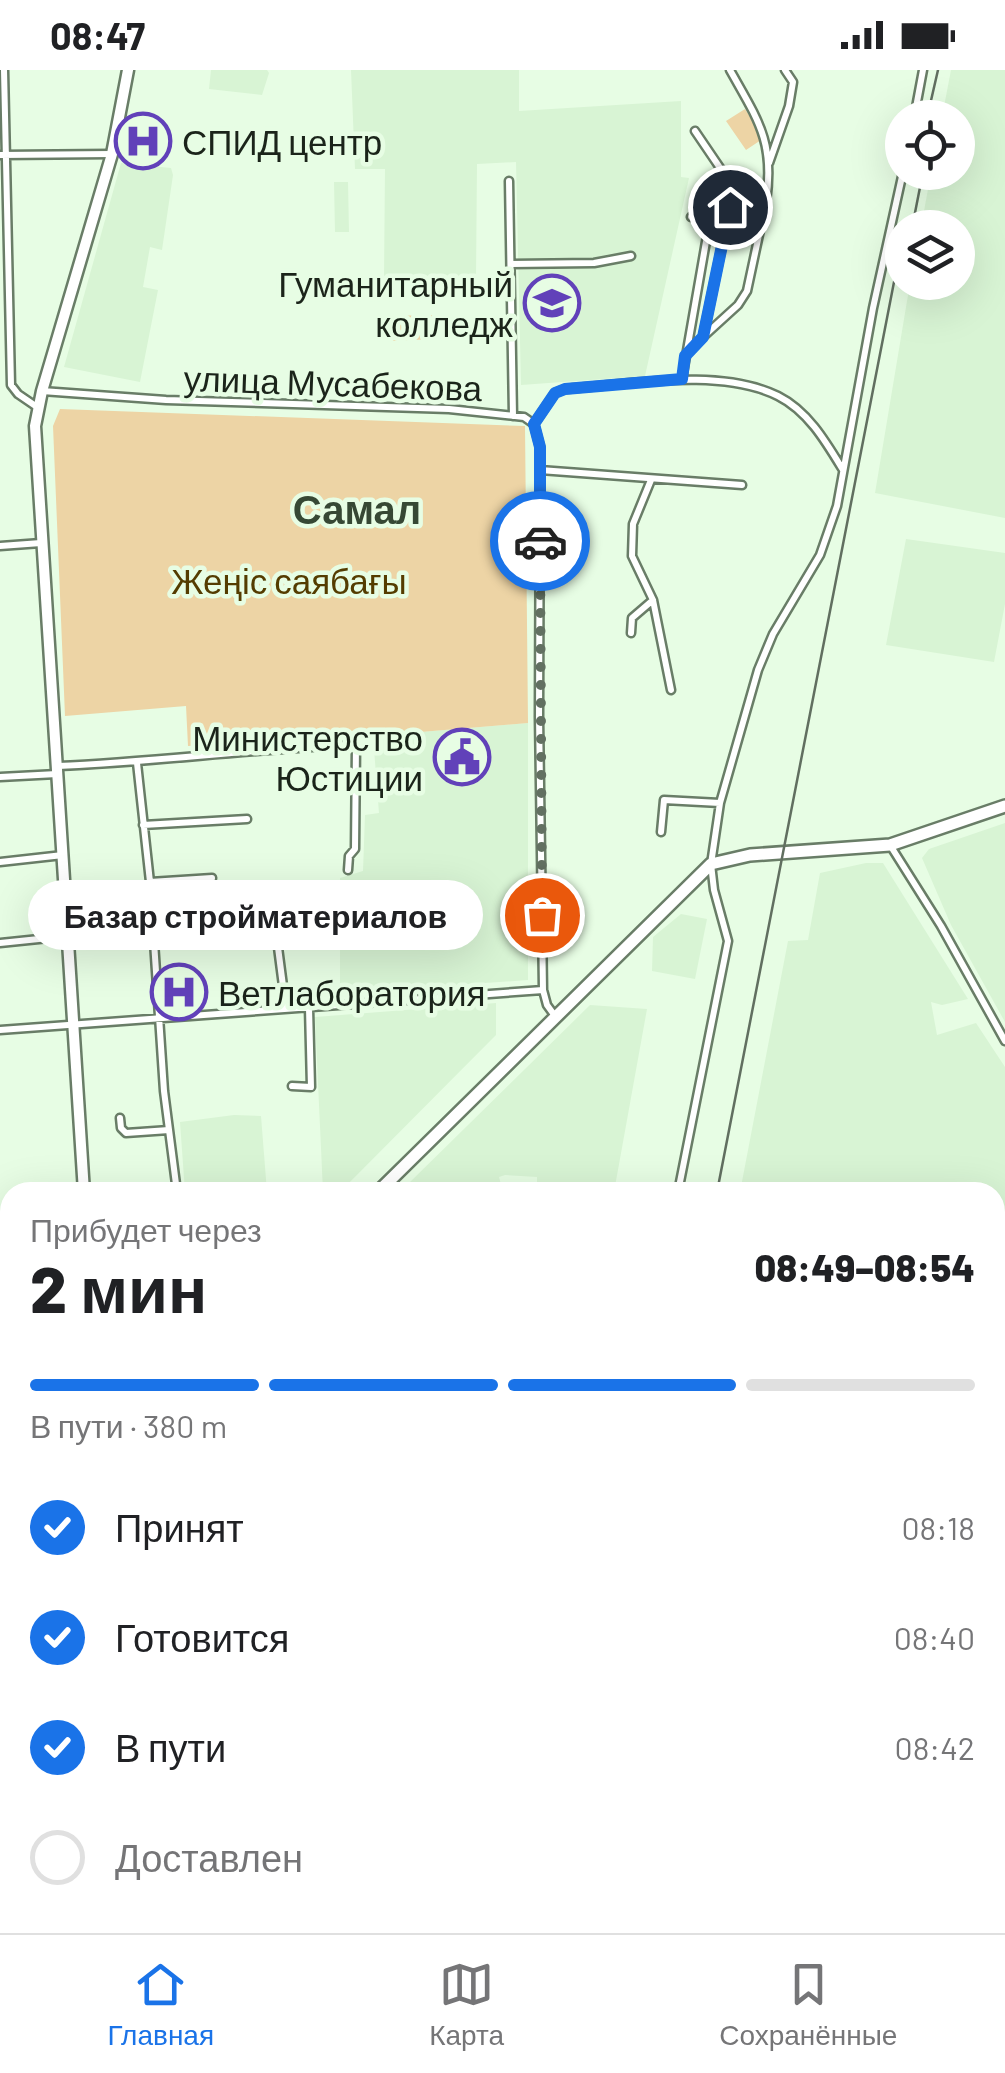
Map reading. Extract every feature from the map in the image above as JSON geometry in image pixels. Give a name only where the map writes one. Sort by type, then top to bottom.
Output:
[{"type":"main road","points":[[83,1182],[35,426],[37,407],[112,154],[128,70]]},
{"type":"main road","points":[[388,1182],[711,864],[750,855],[890,845],[1005,806]]},
{"type":"street","points":[[4,70],[3,155],[12,385],[37,407]]},
{"type":"street","points":[[685,356],[738,305],[747,291],[766,202],[766,135],[730,70]]},
{"type":"street","points":[[768,166],[789,106],[793,82],[785,70]]},
{"type":"street","points":[[918,100],[924,70]]},
{"type":"street","points":[[695,132],[734,187],[735,207],[703,337]]},
{"type":"street","points":[[3,155],[112,154]]},
{"type":"street","points":[[509,181],[513,416]]},
{"type":"street","points":[[680,1182],[728,941],[711,864],[720,802],[758,670],[773,634],[820,555],[837,506],[873,308],[900,190]]},
{"type":"street","points":[[691,217],[766,202]]},
{"type":"street","points":[[682,379],[711,213]]},
{"type":"street","points":[[511,264],[594,263],[630,256]]},
{"type":"street","points":[[555,1017],[542,990],[540,470],[539,436],[534,424],[555,393],[565,389],[682,379],[752,387],[779,396],[806,417],[824,437],[844,471]]},
{"type":"street","name":"улица Мусабекова","points":[[42,391],[166,400],[449,410],[524,417],[534,424]]},
{"type":"street","points":[[540,470],[742,485]]},
{"type":"street","points":[[651,480],[633,524],[632,556],[653,600],[671,690]]},
{"type":"street","points":[[0,546],[41,542]]},
{"type":"street","points":[[631,633],[632,618],[653,600]]},
{"type":"street","points":[[0,778],[224,752],[356,745],[355,849],[349,856],[348,870]]},
{"type":"street","points":[[137,763],[176,1182]]},
{"type":"street","points":[[661,832],[664,800],[720,802]]},
{"type":"street","points":[[144,825],[247,818]]},
{"type":"street","points":[[890,845],[941,926],[1005,1042]]},
{"type":"street","points":[[0,862],[63,855]]},
{"type":"street","points":[[150,882],[212,878]]},
{"type":"street","points":[[276,932],[286,1009]]},
{"type":"street","points":[[0,944],[68,936]]},
{"type":"street","points":[[0,1030],[542,990]]},
{"type":"street","points":[[292,1086],[312,1087],[309,1008]]},
{"type":"street","points":[[120,1118],[126,1133],[169,1130]]},
{"type":"shaded area","points":[[211,70],[269,73],[262,95],[209,89]]},
{"type":"shaded area","points":[[351,70],[519,70],[519,111],[681,101],[681,177],[689,178],[645,376],[521,385],[516,162],[477,164],[476,278],[384,278],[385,169],[355,169]]},
{"type":"shaded area","points":[[951,70],[1005,70],[1005,518],[875,493],[907,300],[975,300],[975,210],[924,210],[928,190],[975,190],[975,100],[945,100]]},
{"type":"shaded area","points":[[121,163],[171,168],[173,175],[162,250],[150,247],[143,287],[158,290],[140,382],[64,367]]},
{"type":"shaded area","points":[[334,182],[348,182],[349,232],[335,232]]},
{"type":"shaded area","points":[[906,539],[1005,553],[1005,604],[994,662],[886,645]]},
{"type":"shaded area","points":[[528,723],[528,980],[340,993],[340,878],[363,871],[365,815],[379,813],[373,736]]},
{"type":"shaded area","points":[[1005,823],[1005,1022],[951,925],[922,858],[929,849]]},
{"type":"shaded area","points":[[883,863],[968,999],[942,1005],[931,1002],[937,1035],[976,1023],[1005,1067],[1005,1182],[742,1182],[788,941],[808,940],[820,873]]},
{"type":"shaded area","points":[[681,914],[707,919],[695,979],[652,971],[653,937]]},
{"type":"shaded area","points":[[496,1003],[496,1035],[350,1182],[323,1182],[315,1017]]},
{"type":"shaded area","points":[[590,1005],[647,1009],[616,1182],[537,1182],[537,1177],[505,1175],[499,1177],[500,1182],[410,1182]]},
{"type":"shaded area","points":[[261,1116],[266,1182],[184,1182],[180,1122]]},
{"type":"green space","points":[[745,109],[764,138],[746,150],[726,121]]},
{"type":"green space","points":[[435,315],[436,339],[389,341],[389,316]]},
{"type":"green space","name":"Жеңіс саябағы","points":[[60,409],[525,426],[528,723],[188,746],[186,706],[65,716],[53,426]]},
{"type":"railway","points":[[931,100],[938,70]]},
{"type":"railway","points":[[916,210],[919,190]]},
{"type":"railway","points":[[719,1182],[891,300]]},
{"type":"way so far","points":[[540,541],[542,915]]},
{"type":"place","name":"СПИД центр","points":[[143,141]]},
{"type":"place","name":"Гуманитарный колледж","points":[[552,303]]},
{"type":"place","name":"Министерство Юстиции","points":[[462,757]]},
{"type":"place","name":"Базар стройматериалов","points":[[542,915]]},
{"type":"place","name":"Ветлаборатория","points":[[179,992]]},
{"type":"district","name":"Самал","points":[[357,508]]},
{"type":"route","points":[[540,541],[540,447],[534,424],[547,402],[565,389],[682,379],[685,356],[703,337],[730,207]]}]
